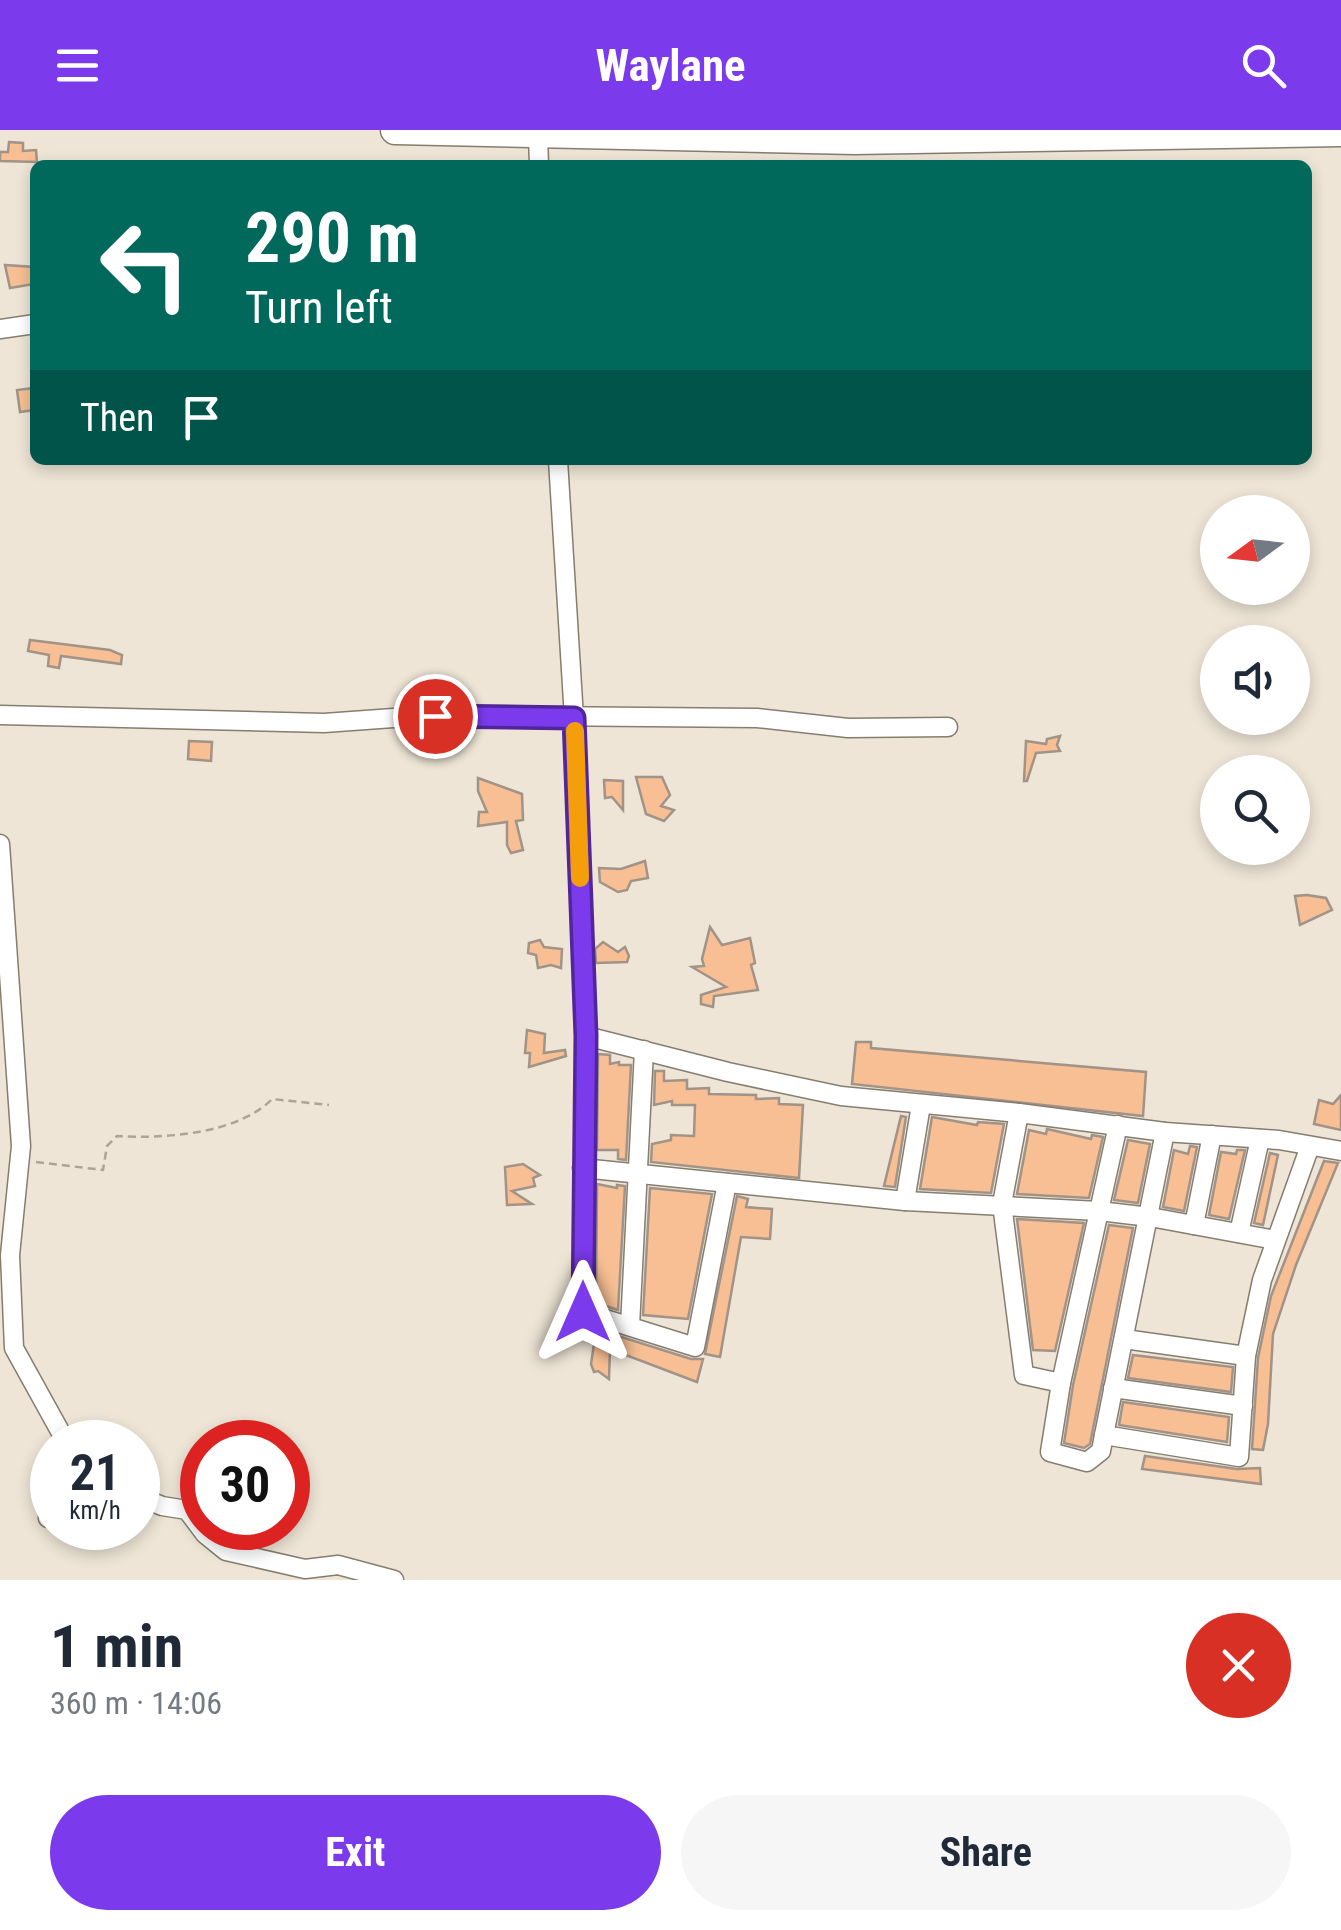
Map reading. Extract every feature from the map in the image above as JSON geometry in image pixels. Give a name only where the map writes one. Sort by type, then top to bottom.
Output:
[{"type":"highway","points":[[394,130],[854,140],[1083,133],[1332,132]]},
{"type":"street","points":[[538,136],[540,160]]},
{"type":"street","points":[[0,329],[30,325]]},
{"type":"street","points":[[558,465],[574,718],[586,1036],[583,1312],[696,1347],[728,1183]]},
{"type":"street","points":[[0,715],[324,723],[435,716],[757,718],[848,728],[948,727]]},
{"type":"street","points":[[0,844],[20,1160],[10,1255],[14,1348],[54,1420]]},
{"type":"street","points":[[586,1036],[810,1091],[1165,1132],[1260,1139],[1341,1152]]},
{"type":"street","points":[[630,1326],[644,1050]]},
{"type":"street","points":[[905,1201],[921,1104]]},
{"type":"street","points":[[1019,1113],[1002,1204],[1024,1374],[1060,1383]]},
{"type":"street","points":[[1118,1125],[1060,1383],[1050,1452],[1087,1462],[1101,1451],[1165,1132]]},
{"type":"street","points":[[1194,1225],[1212,1135]]},
{"type":"street","points":[[1238,1233],[1260,1139]]},
{"type":"street","points":[[1104,1435],[1239,1456],[1246,1356],[1274,1240],[1310,1146]]},
{"type":"street","points":[[582,1168],[905,1201],[1099,1211],[1274,1240]]},
{"type":"street","points":[[1124,1338],[1246,1356]]},
{"type":"street","points":[[1113,1388],[1242,1406]]},
{"type":"street","points":[[160,1505],[186,1510],[205,1534],[226,1550],[305,1569],[338,1566],[394,1580]]},
{"type":"path","points":[[20,1160],[103,1170],[106,1146],[117,1136],[148,1138],[226,1126],[263,1108],[272,1099],[329,1106]]},
{"type":"building","points":[[9,142],[23,143],[23,151],[36,150],[37,160],[0,161],[0,152],[8,152]]},
{"type":"building","points":[[5,265],[30,267],[30,285],[10,288]]},
{"type":"building","points":[[30,388],[30,411],[20,412],[17,390]]},
{"type":"building","points":[[30,640],[110,650],[122,655],[121,664],[61,656],[59,668],[48,666],[49,655],[28,651]]},
{"type":"building","points":[[1060,736],[1060,751],[1036,753],[1024,781],[1026,741],[1046,744],[1047,739]]},
{"type":"building","points":[[189,741],[212,742],[211,761],[188,759]]},
{"type":"building","points":[[636,777],[662,777],[670,795],[661,806],[674,810],[664,821],[646,814]]},
{"type":"building","points":[[478,778],[522,794],[523,820],[516,821],[523,850],[511,853],[507,822],[478,826],[479,812],[487,812],[478,791]]},
{"type":"building","points":[[604,780],[623,781],[623,810],[612,797],[605,798]]},
{"type":"building","points":[[645,861],[648,878],[631,881],[627,890],[618,892],[600,882],[599,868],[621,869]]},
{"type":"building","points":[[1295,896],[1326,898],[1332,910],[1300,925]]},
{"type":"building","points":[[710,927],[722,945],[750,938],[755,963],[751,965],[758,990],[714,996],[713,1007],[701,1004],[701,995],[726,987],[692,967],[704,966],[702,959]]},
{"type":"building","points":[[540,940],[544,947],[562,949],[561,968],[538,968],[536,955],[528,953],[529,943]]},
{"type":"building","points":[[603,942],[618,952],[625,947],[627,962],[596,963],[595,949]]},
{"type":"building","points":[[527,1030],[545,1034],[544,1053],[565,1050],[566,1056],[529,1067],[530,1053],[525,1053]]},
{"type":"building","points":[[856,1042],[871,1042],[871,1048],[1146,1072],[1143,1116],[852,1084]]},
{"type":"building","points":[[598,1054],[610,1055],[610,1064],[631,1065],[626,1160],[618,1159],[618,1150],[597,1150]]},
{"type":"building","points":[[655,1071],[664,1071],[664,1081],[687,1080],[687,1089],[709,1088],[709,1094],[756,1095],[756,1099],[779,1098],[779,1104],[803,1105],[799,1178],[651,1162],[652,1144],[671,1140],[671,1135],[694,1136],[695,1105],[672,1105],[672,1101],[654,1105]]},
{"type":"building","points":[[1341,1095],[1341,1130],[1314,1124],[1319,1100],[1333,1104]]},
{"type":"building","points":[[901,1116],[906,1117],[895,1187],[884,1186]]},
{"type":"building","points":[[932,1117],[977,1125],[1004,1124],[991,1193],[920,1189]]},
{"type":"building","points":[[1047,1129],[1091,1139],[1092,1135],[1103,1137],[1089,1198],[1017,1194],[1029,1130],[1046,1134]]},
{"type":"building","points":[[1128,1140],[1150,1144],[1138,1203],[1114,1200]]},
{"type":"building","points":[[1190,1146],[1197,1147],[1184,1211],[1163,1207],[1174,1150],[1188,1154]]},
{"type":"building","points":[[1237,1150],[1245,1150],[1229,1219],[1209,1215],[1221,1152],[1236,1154]]},
{"type":"building","points":[[1270,1153],[1278,1155],[1263,1225],[1254,1223]]},
{"type":"building","points":[[1324,1161],[1338,1163],[1296,1265],[1273,1334],[1268,1424],[1263,1450],[1252,1449],[1258,1358],[1271,1296]]},
{"type":"building","points":[[523,1164],[540,1175],[533,1178],[535,1186],[512,1191],[532,1204],[507,1205],[505,1167]]},
{"type":"building","points":[[597,1184],[625,1186],[618,1310],[596,1303]]},
{"type":"building","points":[[650,1188],[712,1194],[688,1319],[643,1315]]},
{"type":"building","points":[[737,1196],[748,1199],[746,1207],[772,1209],[770,1239],[741,1237],[720,1357],[705,1354]]},
{"type":"building","points":[[1017,1219],[1084,1223],[1055,1351],[1033,1350]]},
{"type":"building","points":[[1109,1225],[1133,1228],[1090,1444],[1084,1448],[1064,1443]]},
{"type":"building","points":[[590,1327],[691,1359],[703,1359],[697,1382],[610,1349],[609,1379],[594,1372],[594,1344],[588,1342]]},
{"type":"building","points":[[1133,1355],[1233,1367],[1231,1392],[1128,1378]]},
{"type":"building","points":[[1123,1402],[1229,1417],[1227,1442],[1119,1425]]},
{"type":"building","points":[[1145,1456],[1237,1469],[1260,1468],[1261,1484],[1142,1469]]},
{"type":"slow traffic","points":[[575,731],[580,878]]},
{"type":"route","points":[[435,716],[574,718],[586,1036],[583,1312]]}]
